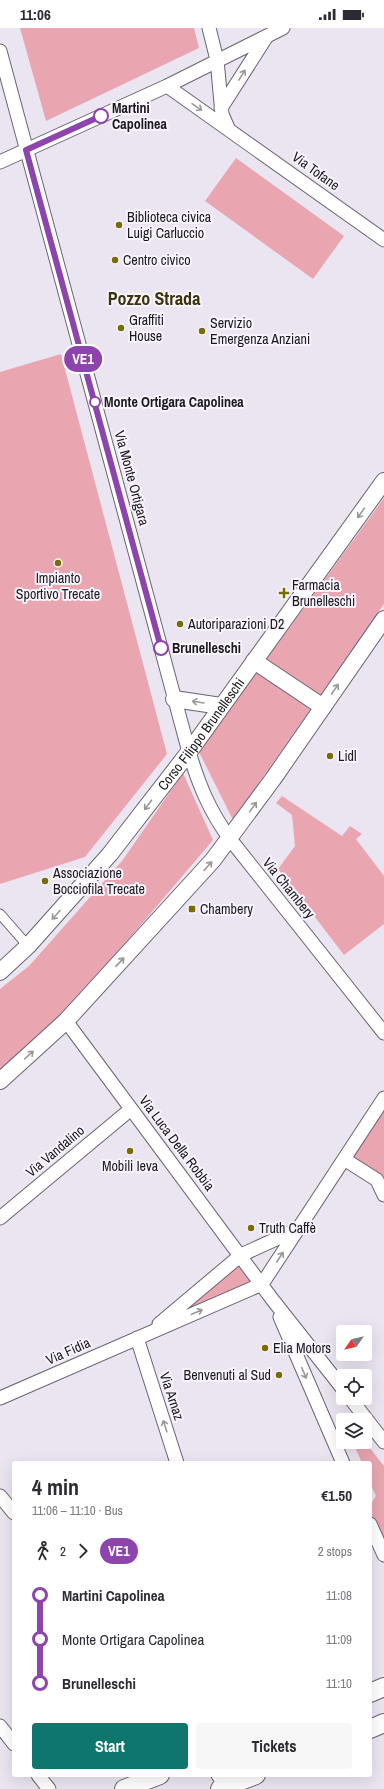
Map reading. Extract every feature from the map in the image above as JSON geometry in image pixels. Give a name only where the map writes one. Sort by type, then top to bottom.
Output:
[{"type":"main road","points":[[372,1692],[384,1687]]},
{"type":"main road","points":[[372,1728],[384,1723]]},
{"type":"main road","points":[[124,1789],[155,1777]]},
{"type":"main road","points":[[223,1785],[249,1777]]},
{"type":"street","points":[[208,28],[217,60],[222,114],[228,128]]},
{"type":"street","points":[[0,162],[167,86],[284,28]]},
{"type":"street","points":[[221,108],[267,36]]},
{"type":"street","name":"Via Monte Ortigara","points":[[0,51],[189,752]]},
{"type":"street","name":"Via Tofane","points":[[167,86],[384,240]]},
{"type":"street","name":"Corso Filippo Brunelleschi","points":[[0,972],[28,946],[110,854],[189,752],[384,481]]},
{"type":"street","points":[[0,1081],[66,1021],[213,860],[230,839],[384,618]]},
{"type":"street","points":[[254,661],[323,707]]},
{"type":"street","points":[[174,699],[221,706]]},
{"type":"street","name":"Via Chambery","points":[[189,752],[200,790],[218,824],[384,1032]]},
{"type":"street","points":[[0,914],[28,946]]},
{"type":"street","name":"Via Luca Della Robbia","points":[[66,1021],[241,1255],[272,1299]]},
{"type":"street","points":[[262,1284],[384,1098]]},
{"type":"street","name":"Via Vandalino","points":[[0,1218],[132,1109]]},
{"type":"street","points":[[344,1159],[380,1178],[384,1195]]},
{"type":"street","name":"Via Fidia","points":[[143,1335],[241,1255],[298,1229]]},
{"type":"street","name":"Via Fidia","points":[[0,1398],[262,1284]]},
{"type":"street","points":[[272,1299],[336,1381]]},
{"type":"street","points":[[272,1299],[342,1461]]},
{"type":"street","name":"Via Arnaz","points":[[143,1335],[176,1461]]},
{"type":"street","points":[[355,1405],[384,1442]]},
{"type":"street","points":[[0,1496],[12,1511]]},
{"type":"street","points":[[372,1528],[384,1555]]},
{"type":"street","points":[[0,1726],[12,1741]]},
{"type":"street","points":[[40,1777],[49,1789]]},
{"type":"shaded area","points":[[20,28],[194,28],[199,48],[46,121]]},
{"type":"shaded area","points":[[236,158],[344,236],[313,279],[205,201]]},
{"type":"shaded area","name":"Impianto Sportivo Trecate","points":[[61,354],[167,754],[85,857],[0,884],[0,372]]},
{"type":"shaded area","points":[[384,498],[384,604],[233,820],[199,752]]},
{"type":"shaded area","points":[[183,773],[213,840],[66,1013],[0,1069],[0,989],[29,966],[122,861]]},
{"type":"shaded area","points":[[282,796],[342,836],[350,826],[362,834],[356,839],[384,876],[384,924],[344,955],[278,869],[295,846],[292,815],[276,803]]},
{"type":"shaded area","points":[[384,1098],[384,1176],[377,1180],[344,1159]]},
{"type":"shaded area","points":[[241,1255],[262,1284],[191,1315],[183,1304]]},
{"type":"shaded area","points":[[356,1449],[371,1449],[384,1466],[384,1555],[372,1528],[372,1503],[376,1496],[372,1487],[372,1461],[361,1461]]},
{"type":"bus line","name":"VE1","points":[[101,116],[26,150],[161,648]]},
{"type":"place","name":"Martini Capolinea","points":[[101,116]]},
{"type":"place","name":"Biblioteca civica Luigi Carluccio","points":[[119,225]]},
{"type":"place","name":"Centro civico","points":[[115,260]]},
{"type":"place","name":"Graffiti House","points":[[121,328]]},
{"type":"place","name":"Servizio Emergenza Anziani","points":[[202,331]]},
{"type":"place","name":"Monte Ortigara Capolinea","points":[[95,402]]},
{"type":"place","name":"Impianto Sportivo Trecate","points":[[58,563]]},
{"type":"place","name":"Farmacia Brunelleschi","points":[[284,593]]},
{"type":"place","name":"Autoriparazioni D2","points":[[180,624]]},
{"type":"place","name":"Brunelleschi","points":[[161,648]]},
{"type":"place","name":"Lidl","points":[[330,756]]},
{"type":"place","name":"Associazione Bocciofila Trecate","points":[[45,881]]},
{"type":"place","name":"Chambery","points":[[192,909]]},
{"type":"place","name":"Mobili Ieva","points":[[130,1151]]},
{"type":"place","name":"Truth Caffè","points":[[251,1228]]},
{"type":"place","name":"Elia Motors","points":[[265,1348]]},
{"type":"place","name":"Benvenuti al Sud","points":[[279,1375]]},
{"type":"district","name":"Pozzo Strada","points":[[154,298]]}]
